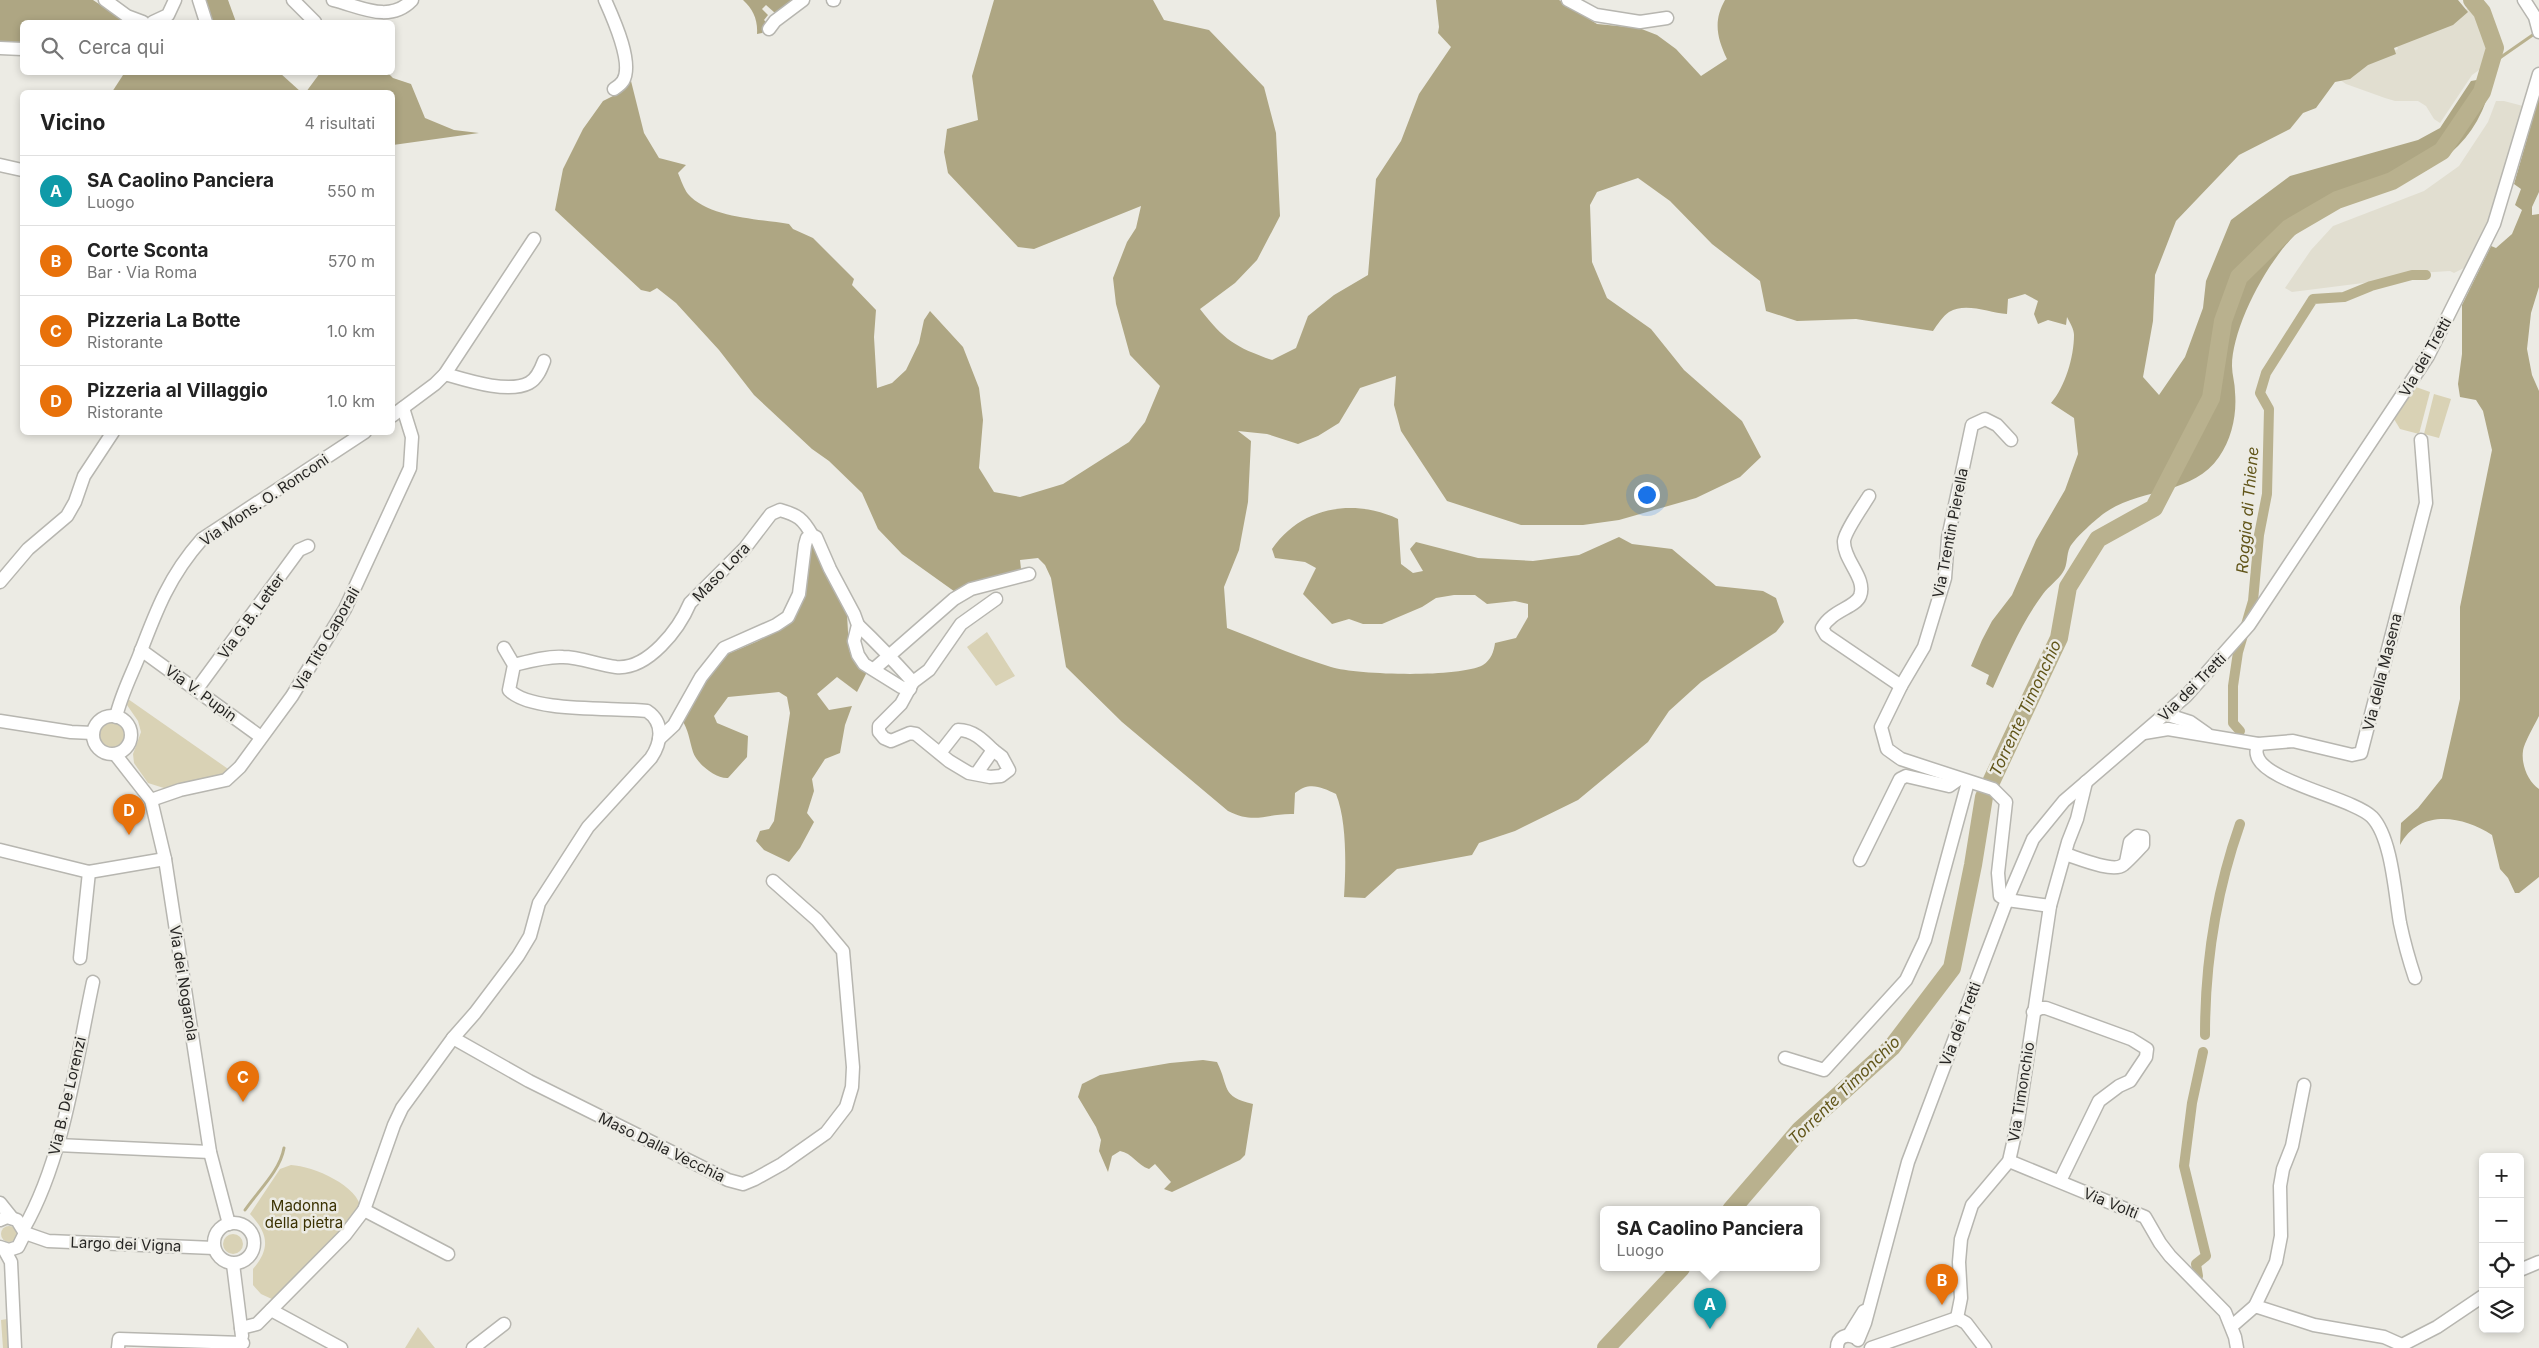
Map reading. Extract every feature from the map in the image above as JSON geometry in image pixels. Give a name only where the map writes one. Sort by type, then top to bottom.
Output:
[{"type":"street","points":[[105,0],[128,16],[138,20]]},
{"type":"street","points":[[157,20],[168,15],[175,0]]},
{"type":"street","points":[[199,0],[205,20]]},
{"type":"street","points":[[292,0],[313,20]]},
{"type":"street","points":[[333,0],[370,17],[387,13],[412,0]]},
{"type":"street","points":[[605,0],[625,48],[626,74],[623,81],[614,89]]},
{"type":"street","points":[[769,29],[776,21],[803,0]]},
{"type":"street","points":[[1568,0],[1596,15],[1646,22],[1668,13]]},
{"type":"street","points":[[2524,0],[2534,17],[2539,32]]},
{"type":"street","points":[[0,48],[20,49]]},
{"type":"street","name":"Via dei Tretti","points":[[1865,1344],[1870,1301],[1908,1162],[2007,900],[2033,839],[2054,811],[2186,696],[2240,638],[2412,383],[2442,329],[2494,224],[2539,74]]},
{"type":"street","points":[[0,165],[20,170]]},
{"type":"street","points":[[395,414],[436,384],[445,374],[534,239]]},
{"type":"street","points":[[445,374],[497,386],[520,386],[530,383],[539,374],[544,361]]},
{"type":"street","name":"Via Tito Caporali","points":[[151,800],[180,790],[226,780],[240,767],[292,696],[345,609],[410,468],[412,437],[404,408]]},
{"type":"street","name":"Via Trentin Pierella","points":[[2007,900],[2000,896],[1998,873],[2006,802],[1993,789],[1901,759],[1887,749],[1881,727],[1901,686],[1924,646],[1945,578],[1948,538],[1972,425],[1985,419],[1991,420],[2010,440]]},
{"type":"street","points":[[0,582],[28,549],[67,516],[75,502],[84,476],[111,435]]},
{"type":"street","name":"Via Mons. O. Ronconi","points":[[116,717],[166,587],[182,561],[202,539],[360,435]]},
{"type":"street","name":"Via della Masena","points":[[2165,714],[2176,726],[2192,728],[2209,735],[2258,744],[2293,741],[2355,755],[2362,750],[2426,502],[2421,440]]},
{"type":"street","points":[[1868,496],[1844,539],[1845,550],[1861,587],[1859,597],[1854,604],[1834,613],[1822,628],[1826,635],[1901,686]]},
{"type":"street","name":"Maso Lora","points":[[514,665],[564,656],[584,662],[626,667],[643,660],[664,642],[686,614],[690,603],[745,548],[772,514],[780,510],[790,512],[804,520],[812,536],[820,542],[830,569],[847,597],[858,625]]},
{"type":"street","points":[[659,739],[674,725],[701,676],[724,648],[776,625],[788,617],[799,594],[807,538],[812,536]]},
{"type":"street","name":"Via G.B. Letter","points":[[197,689],[299,550],[308,546]]},
{"type":"street","points":[[874,669],[940,609],[964,593],[1029,574]]},
{"type":"street","points":[[940,753],[944,744],[960,730],[982,738],[1002,757],[1009,770],[1001,776],[990,777],[969,773],[960,769],[916,734],[910,733],[891,741],[879,732],[879,726],[901,704],[911,686],[929,670],[961,624],[996,599]]},
{"type":"street","points":[[858,625],[876,646],[890,655],[911,686]]},
{"type":"street","points":[[858,625],[854,641],[858,655],[864,664],[901,686],[911,686]]},
{"type":"street","points":[[241,1328],[257,1324],[345,1235],[364,1210],[398,1116],[421,1080],[518,956],[530,936],[539,903],[588,827],[651,758],[659,746],[659,725],[654,716],[647,711],[577,707],[516,698],[509,690],[514,665],[504,648]]},
{"type":"street","name":"Via V. Pupin","points":[[141,650],[261,737]]},
{"type":"street","points":[[2186,696],[2186,707],[2192,728]]},
{"type":"street","points":[[116,717],[127,724],[131,736],[126,748],[115,754],[99,749],[93,733],[101,720],[116,717]]},
{"type":"street","points":[[0,720],[71,732],[93,733]]},
{"type":"street","name":"Via della Masena","points":[[2143,734],[2168,729],[2192,728]]},
{"type":"street","points":[[2258,744],[2256,755],[2261,763],[2295,784],[2358,808],[2373,818],[2378,825],[2385,844],[2405,947],[2415,978]]},
{"type":"street","points":[[977,773],[993,750]]},
{"type":"street","name":"Via dei Nogarola","points":[[115,754],[151,800],[165,859],[210,1152],[229,1224]]},
{"type":"street","name":"Via Trentin Pierella","points":[[1860,860],[1900,779],[1906,776],[1949,786],[1968,782]]},
{"type":"street","points":[[1785,1058],[1824,1070],[1906,980],[1925,940],[1968,782]]},
{"type":"street","name":"Via Timonchio","points":[[1957,1318],[1961,1298],[1959,1262],[1961,1239],[1972,1205],[2009,1161],[2018,1121],[2050,906],[2077,819],[2086,782]]},
{"type":"street","points":[[0,850],[89,872],[165,859]]},
{"type":"street","points":[[2065,854],[2108,868],[2117,868],[2126,862]]},
{"type":"street","points":[[80,958],[89,872]]},
{"type":"street","name":"Maso Dalla Vecchia","points":[[453,1038],[529,1081],[728,1180],[743,1184],[755,1179],[782,1164],[826,1133],[846,1107],[852,1087],[853,1067],[843,951],[817,920],[773,881]]},
{"type":"street","points":[[2007,900],[2050,906]]},
{"type":"street","name":"Via B. De Lorenzi","points":[[11,1262],[12,1223],[35,1209],[57,1145],[93,982]]},
{"type":"street","points":[[2033,1012],[2040,1008],[2046,1008],[2131,1039],[2143,1045],[2147,1053],[2130,1081],[2099,1100],[2060,1181]]},
{"type":"street","points":[[2232,1326],[2255,1306],[2276,1262],[2281,1236],[2280,1186],[2292,1146],[2304,1085]]},
{"type":"street","points":[[57,1145],[210,1152]]},
{"type":"street","name":"Via Volti","points":[[2009,1161],[2145,1217],[2160,1243],[2181,1268],[2217,1302],[2232,1326],[2237,1348]]},
{"type":"street","points":[[364,1210],[448,1254]]},
{"type":"street","name":"Largo dei Vigna","points":[[2,1248],[12,1223],[38,1239],[214,1248]]},
{"type":"street","points":[[236,1223],[248,1229],[254,1241],[251,1254],[246,1260],[233,1264],[221,1259],[214,1248],[214,1242],[219,1230],[229,1224],[236,1223]]},
{"type":"street","points":[[2,1248],[11,1262],[15,1348]]},
{"type":"street","points":[[2524,1268],[2539,1262]]},
{"type":"street","points":[[118,1348],[119,1339],[242,1346],[233,1264]]},
{"type":"street","points":[[2255,1306],[2314,1325],[2384,1337],[2403,1347],[2479,1299]]},
{"type":"street","points":[[270,1310],[342,1348]]},
{"type":"street","points":[[1836,1347],[1843,1337],[1865,1344],[1957,1318],[1966,1322],[1986,1348]]},
{"type":"street","points":[[473,1348],[504,1324]]},
{"type":"shaded area","points":[[0,0],[93,0],[123,20],[20,20],[20,49],[0,48]]},
{"type":"shaded area","points":[[201,0],[228,0],[235,20],[207,20]]},
{"type":"shaded area","points":[[743,0],[801,0],[775,17],[775,13],[766,5],[762,9],[768,15],[764,20],[770,26],[762,33],[757,34],[757,24],[754,15],[750,7]]},
{"type":"shaded area","points":[[994,0],[1153,0],[1164,20],[1209,30],[1264,87],[1276,133],[1280,216],[1257,260],[1235,283],[1200,309],[1216,328],[1231,341],[1249,351],[1272,360],[1296,348],[1308,316],[1334,295],[1368,275],[1376,179],[1401,141],[1419,94],[1451,47],[1438,33],[1436,0],[1559,0],[1597,24],[1639,28],[1657,35],[1676,49],[1701,76],[1727,59],[1718,29],[1719,15],[1725,0],[2458,0],[2468,12],[2453,25],[2394,48],[2396,54],[2368,65],[2350,79],[2335,82],[2316,108],[2303,113],[2290,129],[2239,155],[2176,221],[2155,275],[2153,321],[2143,377],[2159,395],[2185,357],[2203,308],[2206,281],[2231,220],[2290,176],[2418,140],[2440,128],[2471,81],[2488,78],[2489,86],[2484,107],[2471,130],[2458,146],[2443,159],[2409,180],[2333,210],[2305,226],[2292,238],[2267,270],[2246,310],[2239,330],[2232,366],[2235,389],[2234,417],[2224,450],[2208,469],[2195,478],[2181,485],[2120,504],[2102,515],[2081,534],[2070,547],[2063,572],[2043,594],[2028,616],[1993,688],[1986,684],[1989,675],[1971,666],[1992,621],[2012,595],[2036,540],[2065,490],[2078,454],[2074,418],[2051,403],[2068,371],[2072,353],[2073,330],[2067,317],[2066,325],[2048,320],[2038,324],[2034,314],[2038,301],[2025,294],[2008,299],[2007,314],[1970,308],[1956,309],[1949,312],[1933,331],[1856,319],[1797,321],[1766,311],[1760,281],[1712,244],[1670,201],[1638,178],[1597,192],[1590,205],[1592,262],[1607,298],[1651,329],[1684,370],[1742,421],[1761,457],[1740,477],[1696,498],[1619,520],[1583,525],[1521,525],[1447,501],[1401,431],[1394,405],[1396,376],[1360,388],[1339,423],[1318,436],[1298,444],[1267,434],[1238,431],[1251,441],[1248,502],[1239,550],[1224,587],[1227,628],[1318,663],[1344,670],[1408,674],[1453,672],[1471,669],[1488,661],[1495,643],[1516,638],[1528,617],[1528,604],[1515,601],[1487,604],[1475,595],[1454,595],[1436,598],[1422,607],[1382,624],[1363,624],[1349,619],[1332,624],[1303,594],[1316,568],[1305,562],[1275,558],[1272,549],[1284,535],[1298,524],[1329,510],[1346,508],[1363,509],[1398,519],[1401,564],[1413,573],[1423,571],[1410,549],[1416,542],[1478,558],[1533,561],[1579,555],[1619,537],[1632,544],[1672,549],[1716,586],[1763,591],[1776,598],[1784,622],[1776,632],[1701,682],[1669,711],[1648,742],[1578,800],[1515,831],[1479,843],[1472,855],[1397,869],[1365,898],[1344,897],[1344,831],[1340,805],[1336,794],[1316,786],[1300,789],[1295,793],[1294,814],[1254,818],[1228,811],[1122,722],[1066,667],[1051,578],[1045,565],[1038,558],[1020,560],[1021,569],[1017,575],[958,594],[902,554],[878,529],[862,493],[829,461],[812,449],[754,395],[719,350],[676,303],[657,288],[650,292],[641,290],[555,210],[563,169],[583,129],[603,101],[623,91],[630,77],[644,133],[659,158],[686,165],[678,173],[688,194],[697,202],[722,213],[789,224],[793,229],[813,238],[854,279],[852,285],[876,310],[874,337],[877,388],[892,383],[906,370],[919,343],[924,320],[930,311],[963,347],[979,388],[983,420],[979,468],[994,492],[1020,497],[1063,484],[1129,442],[1145,422],[1160,386],[1130,355],[1116,304],[1113,278],[1127,242],[1136,228],[1141,206],[1034,249],[1018,247],[948,173],[944,152],[947,129],[978,120],[972,76]]},
{"type":"shaded area","points":[[2469,7],[2480,27],[2489,57],[2483,63],[2482,68],[2472,75],[2440,123],[2434,119],[2426,106],[2418,101],[2395,101],[2346,84],[2336,77],[2398,49],[2396,43],[2453,21]]},
{"type":"shaded area","points":[[123,75],[282,75],[299,90],[113,90]]},
{"type":"shaded area","points":[[319,75],[390,75],[393,78],[411,84],[425,118],[454,130],[479,133],[395,145],[395,90],[307,90]]},
{"type":"shaded area","points":[[2539,97],[2539,192],[2532,207],[2532,215],[2539,214],[2539,287],[2531,313],[2527,349],[2532,375],[2539,391],[2539,716],[2525,743],[2523,756],[2524,767],[2532,782],[2539,789],[2539,877],[2519,893],[2515,893],[2508,878],[2500,869],[2492,835],[2480,828],[2455,820],[2442,819],[2430,821],[2418,825],[2408,833],[2400,845],[2401,823],[2418,808],[2442,778],[2460,699],[2460,607],[2492,450],[2483,411],[2476,400],[2460,397],[2458,384],[2462,354],[2462,305],[2491,246],[2496,248],[2512,234],[2522,210],[2515,205],[2521,189],[2514,184]]},
{"type":"shaded area","points":[[2496,101],[2523,106],[2497,201],[2480,243],[2466,267],[2454,273],[2450,271],[2418,273],[2395,279],[2292,292],[2285,288],[2311,250],[2333,226],[2424,191],[2459,166],[2488,122]]},
{"type":"shaded area","points":[[810,539],[816,542],[821,566],[847,614],[849,650],[855,663],[867,672],[857,692],[837,677],[817,694],[829,710],[852,706],[845,725],[840,753],[825,759],[812,779],[814,791],[807,813],[814,822],[800,848],[789,862],[764,850],[756,841],[760,831],[769,829],[774,821],[790,713],[787,697],[779,692],[728,697],[714,716],[717,723],[748,736],[747,757],[728,778],[718,776],[698,761],[681,718],[704,676],[723,656],[758,641],[785,626]]},
{"type":"shaded area","points":[[1203,1060],[1217,1062],[1231,1094],[1235,1098],[1253,1104],[1245,1155],[1240,1160],[1172,1192],[1164,1189],[1171,1182],[1155,1164],[1149,1169],[1124,1152],[1120,1151],[1112,1156],[1108,1172],[1099,1151],[1101,1140],[1096,1127],[1078,1097],[1082,1084],[1100,1075],[1170,1063]]},
{"type":"green space","points":[[2416,387],[2430,392],[2419,434],[2400,429],[2394,419]]},
{"type":"green space","points":[[2434,394],[2451,399],[2439,438],[2424,434]]},
{"type":"green space","points":[[987,632],[1015,676],[996,686],[967,647]]},
{"type":"green space","points":[[128,699],[231,771],[227,776],[167,789],[148,783],[134,763],[133,754],[141,732],[138,721],[127,705]]},
{"type":"green space","points":[[112,721],[122,725],[126,735],[122,745],[112,749],[102,745],[98,735],[102,725]]},
{"type":"green space","name":"Madonna della pietra","points":[[291,1165],[323,1173],[344,1185],[359,1201],[361,1210],[274,1300],[261,1294],[253,1285],[253,1269],[263,1254],[265,1241],[261,1228],[250,1214],[280,1169]]},
{"type":"green space","points":[[6,1226],[12,1226],[17,1231],[15,1240],[6,1242],[1,1237],[1,1231]]},
{"type":"green space","points":[[233,1234],[240,1237],[243,1244],[240,1251],[233,1254],[226,1251],[223,1244],[226,1237]]},
{"type":"green space","points":[[7,1319],[9,1348],[3,1348],[1,1320]]},
{"type":"green space","points":[[418,1327],[435,1348],[405,1348]]},
{"type":"waterway","name":"Torrente Timonchio","points":[[1734,1206],[1800,1130],[1892,1047],[1952,968],[1973,865],[1984,797],[2059,638],[2068,587],[2098,539],[2154,508],[2211,398],[2223,321],[2239,277],[2289,228],[2337,200],[2392,181],[2442,151],[2482,92],[2495,48],[2482,12],[2472,0]]},
{"type":"waterway","points":[[2491,64],[2537,32]]},
{"type":"waterway","name":"Roggia di Thiene","points":[[2240,731],[2233,723],[2233,686],[2238,652],[2253,601],[2259,535],[2267,494],[2269,409],[2260,393],[2266,373],[2313,299],[2344,297],[2371,286],[2412,275],[2426,275]]},
{"type":"waterway","name":"Roggia di Thiene","points":[[2205,1035],[2207,981],[2218,902],[2240,824]]},
{"type":"waterway","name":"Roggia di Thiene","points":[[2198,1276],[2196,1264],[2206,1256],[2184,1166],[2192,1103],[2203,1052]]},
{"type":"waterway","points":[[245,1210],[273,1173],[284,1148]]},
{"type":"waterway","name":"Torrente Timonchio","points":[[1606,1348],[1678,1271]]},
{"type":"place","name":"Pizzeria al Villaggio","points":[[129,835]]},
{"type":"place","name":"Pizzeria La Botte","points":[[243,1102]]},
{"type":"place","name":"Corte Sconta","points":[[1942,1305]]},
{"type":"place","name":"SA Caolino Panciera","points":[[1710,1329]]}]
